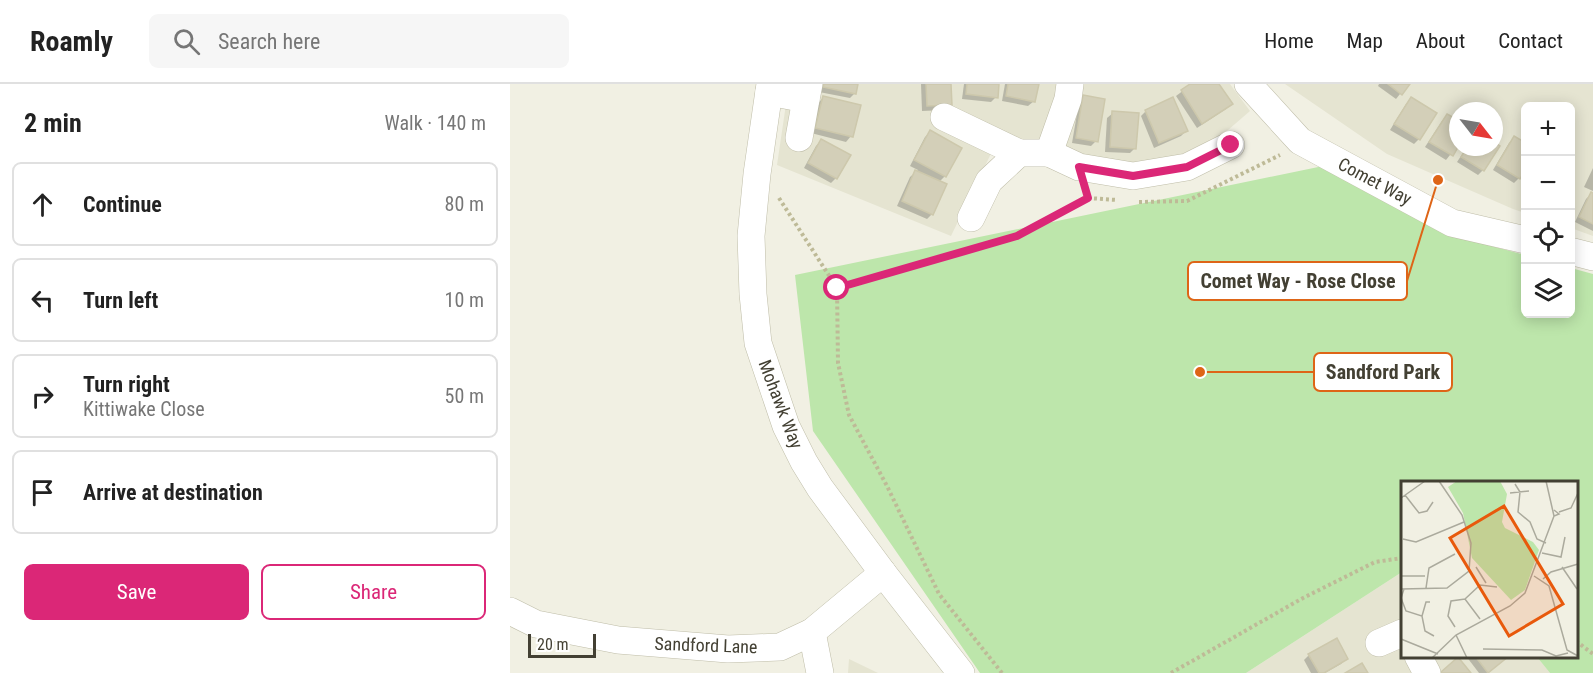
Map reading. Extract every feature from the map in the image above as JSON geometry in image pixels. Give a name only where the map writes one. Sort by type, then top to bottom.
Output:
[{"type":"street","points":[[1049,153],[1068,99],[1070,84]]},
{"type":"street","name":"Comet Way","points":[[1248,84],[1300,141],[1452,223],[1521,239]]},
{"type":"street","points":[[770,88],[807,91],[799,138]]},
{"type":"street","name":"Mohawk Way","points":[[770,88],[757,174],[751,236],[753,294],[758,342],[786,426],[804,462],[820,488],[882,573],[961,673]]},
{"type":"street","points":[[944,117],[1019,153],[1049,153],[1079,167],[1133,176],[1187,167],[1231,145]]},
{"type":"street","points":[[971,218],[989,180],[1019,153]]},
{"type":"street","points":[[1575,252],[1593,257]]},
{"type":"street","name":"Sandford Lane","points":[[510,611],[536,624],[618,640],[728,649],[780,646],[812,632],[882,573]]},
{"type":"street","points":[[812,632],[820,673]]},
{"type":"street","points":[[1418,658],[1426,673]]},
{"type":"path","points":[[837,288],[1017,236],[1088,198],[1079,167]]},
{"type":"path","points":[[774,190],[837,288],[838,363],[849,415],[887,486],[939,594],[1002,673]]},
{"type":"path","points":[[1171,673],[1303,598],[1375,562],[1401,558]]},
{"type":"path","points":[[1578,643],[1593,654]]},
{"type":"shaded area","points":[[789,84],[1230,84],[1250,111],[1213,143],[1137,170],[1078,159],[1001,133],[951,236],[777,165]]},
{"type":"shaded area","points":[[1285,84],[1593,84],[1593,236],[1575,229],[1575,102],[1521,102],[1521,212],[1387,154]]},
{"type":"shaded area","points":[[1401,573],[1401,658],[1538,658],[1550,673],[1246,673]]},
{"type":"shaded area","points":[[849,659],[878,673],[848,673]]},
{"type":"green space","points":[[1328,165],[1458,237],[1521,254],[1521,318],[1575,318],[1575,269],[1593,274],[1593,673],[1550,673],[1538,658],[1578,658],[1578,481],[1401,481],[1401,573],[1246,673],[980,673],[813,431],[795,275]]},
{"type":"building","points":[[824,84],[858,84],[856,94],[823,87]]},
{"type":"building","points":[[926,84],[951,84],[952,105],[927,106]]},
{"type":"building","points":[[967,84],[999,84],[998,98],[966,94]]},
{"type":"building","points":[[1008,84],[1039,84],[1035,102],[1006,96]]},
{"type":"building","points":[[1190,84],[1219,84],[1233,104],[1202,124],[1181,90]]},
{"type":"building","points":[[1388,84],[1410,84],[1402,95]]},
{"type":"building","points":[[1083,95],[1105,99],[1098,142],[1076,138]]},
{"type":"building","points":[[823,96],[861,105],[853,137],[815,128]]},
{"type":"building","points":[[1173,97],[1188,131],[1159,143],[1145,110]]},
{"type":"building","points":[[1411,97],[1437,113],[1420,140],[1394,124]]},
{"type":"building","points":[[1112,111],[1139,113],[1136,149],[1110,147]]},
{"type":"building","points":[[1447,114],[1449,115],[1449,154],[1429,142]]},
{"type":"building","points":[[930,130],[962,148],[946,177],[914,160]]},
{"type":"building","points":[[1514,136],[1521,140],[1520,179],[1497,165]]},
{"type":"building","points":[[821,139],[851,155],[837,179],[808,163]]},
{"type":"building","points":[[1462,156],[1494,156],[1484,171]]},
{"type":"building","points":[[915,170],[947,184],[933,215],[902,201]]},
{"type":"building","points":[[1591,192],[1593,193],[1593,224],[1579,217]]},
{"type":"building","points":[[1337,638],[1348,659],[1324,673],[1319,673],[1308,654]]},
{"type":"building","points":[[1459,658],[1471,673],[1442,673]]},
{"type":"building","points":[[1477,658],[1507,658],[1488,673]]},
{"type":"building","points":[[1362,663],[1368,673],[1345,673]]},
{"type":"place","name":"Comet Way - Rose Close","points":[[1438,180]]},
{"type":"place","name":"Sandford Park","points":[[1200,372]]},
{"type":"route","points":[[837,288],[1017,236],[1088,198],[1079,167],[1133,176],[1187,167],[1231,145]]}]
